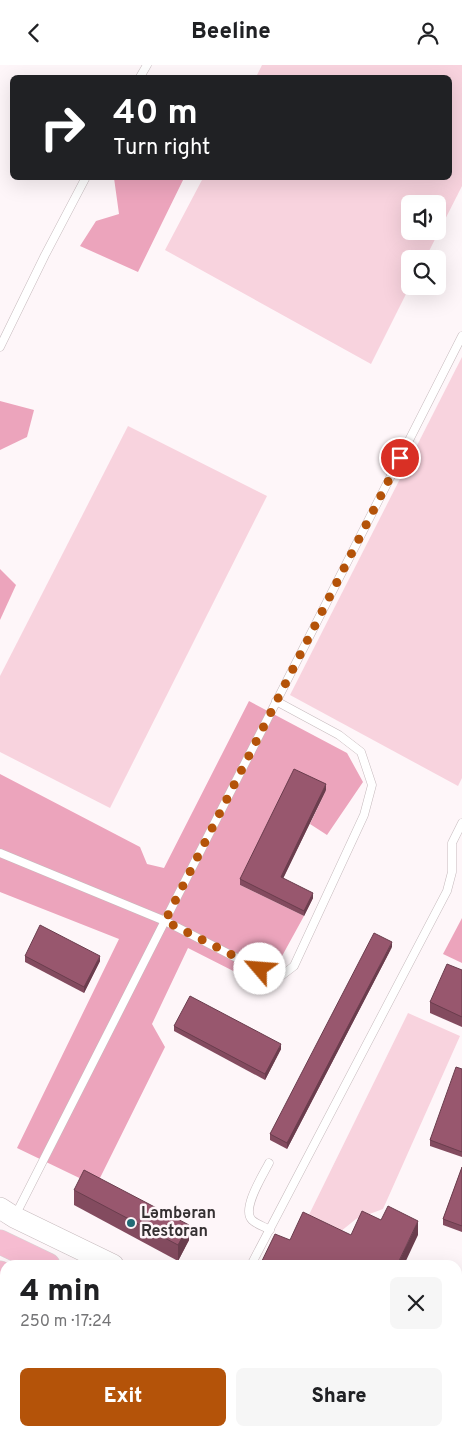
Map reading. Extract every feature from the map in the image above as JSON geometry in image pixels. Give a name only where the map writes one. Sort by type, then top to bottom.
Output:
[{"type":"main road","points":[[5,1212],[91,1260]]},
{"type":"main road","points":[[5,1212],[103,1260]]},
{"type":"main road","points":[[0,1242],[38,1260]]},
{"type":"lane","points":[[0,347],[84,180]]},
{"type":"lane","points":[[5,1212],[165,921],[462,336]]},
{"type":"lane","points":[[0,853],[165,921],[260,969],[281,976],[294,966],[364,815],[372,785],[361,752],[338,735],[276,701]]},
{"type":"lane","points":[[254,1260],[447,891],[452,872],[452,843],[462,823]]},
{"type":"lane","points":[[269,1163],[250,1201],[248,1212],[252,1220],[270,1230]]},
{"type":"shaded area","points":[[262,65],[462,65],[462,186],[446,218],[446,195],[401,195],[401,240],[435,240],[430,250],[401,250],[401,295],[406,295],[371,364],[165,250],[202,180],[452,180],[452,75],[257,75]]},
{"type":"shaded area","points":[[114,180],[183,180],[138,272],[80,246],[96,221],[119,214]]},
{"type":"shaded area","points":[[462,357],[462,778],[458,786],[290,695]]},
{"type":"shaded area","points":[[0,401],[34,410],[27,437],[0,450]]},
{"type":"shaded area","points":[[128,426],[267,496],[110,808],[0,752],[0,676]]},
{"type":"shaded area","points":[[0,569],[16,585],[0,620]]},
{"type":"shaded area","points":[[249,701],[347,753],[363,782],[327,835],[310,824],[326,790],[240,885],[304,916],[265,987],[188,948],[152,1024],[165,1047],[96,1186],[17,1148],[119,939],[0,892],[0,774],[140,847],[147,864],[164,868]]},
{"type":"shaded area","points":[[462,918],[462,963],[443,954]]},
{"type":"shaded area","points":[[408,1013],[460,1036],[383,1209],[356,1219],[330,1240],[303,1227]]},
{"type":"building","points":[[294,769],[326,784],[281,877],[313,893],[304,911],[240,879]]},
{"type":"building","points":[[40,925],[100,956],[84,987],[25,956]]},
{"type":"building","points":[[374,933],[392,942],[287,1143],[270,1134]]},
{"type":"building","points":[[447,964],[462,970],[462,1017],[430,1002]]},
{"type":"building","points":[[190,996],[281,1044],[265,1074],[174,1026]]},
{"type":"building","points":[[456,1067],[462,1069],[462,1152],[430,1140]]},
{"type":"building","points":[[462,1167],[462,1226],[443,1219]]},
{"type":"building","points":[[84,1170],[189,1225],[178,1245],[74,1190]]},
{"type":"building","points":[[388,1206],[418,1221],[399,1260],[262,1260],[275,1234],[290,1240],[303,1212],[351,1235],[362,1211],[381,1220]]},
{"type":"place","name":"Ləmbəran Restoran","points":[[131,1223]]},
{"type":"route","points":[[260,969],[165,921],[400,458]]}]
